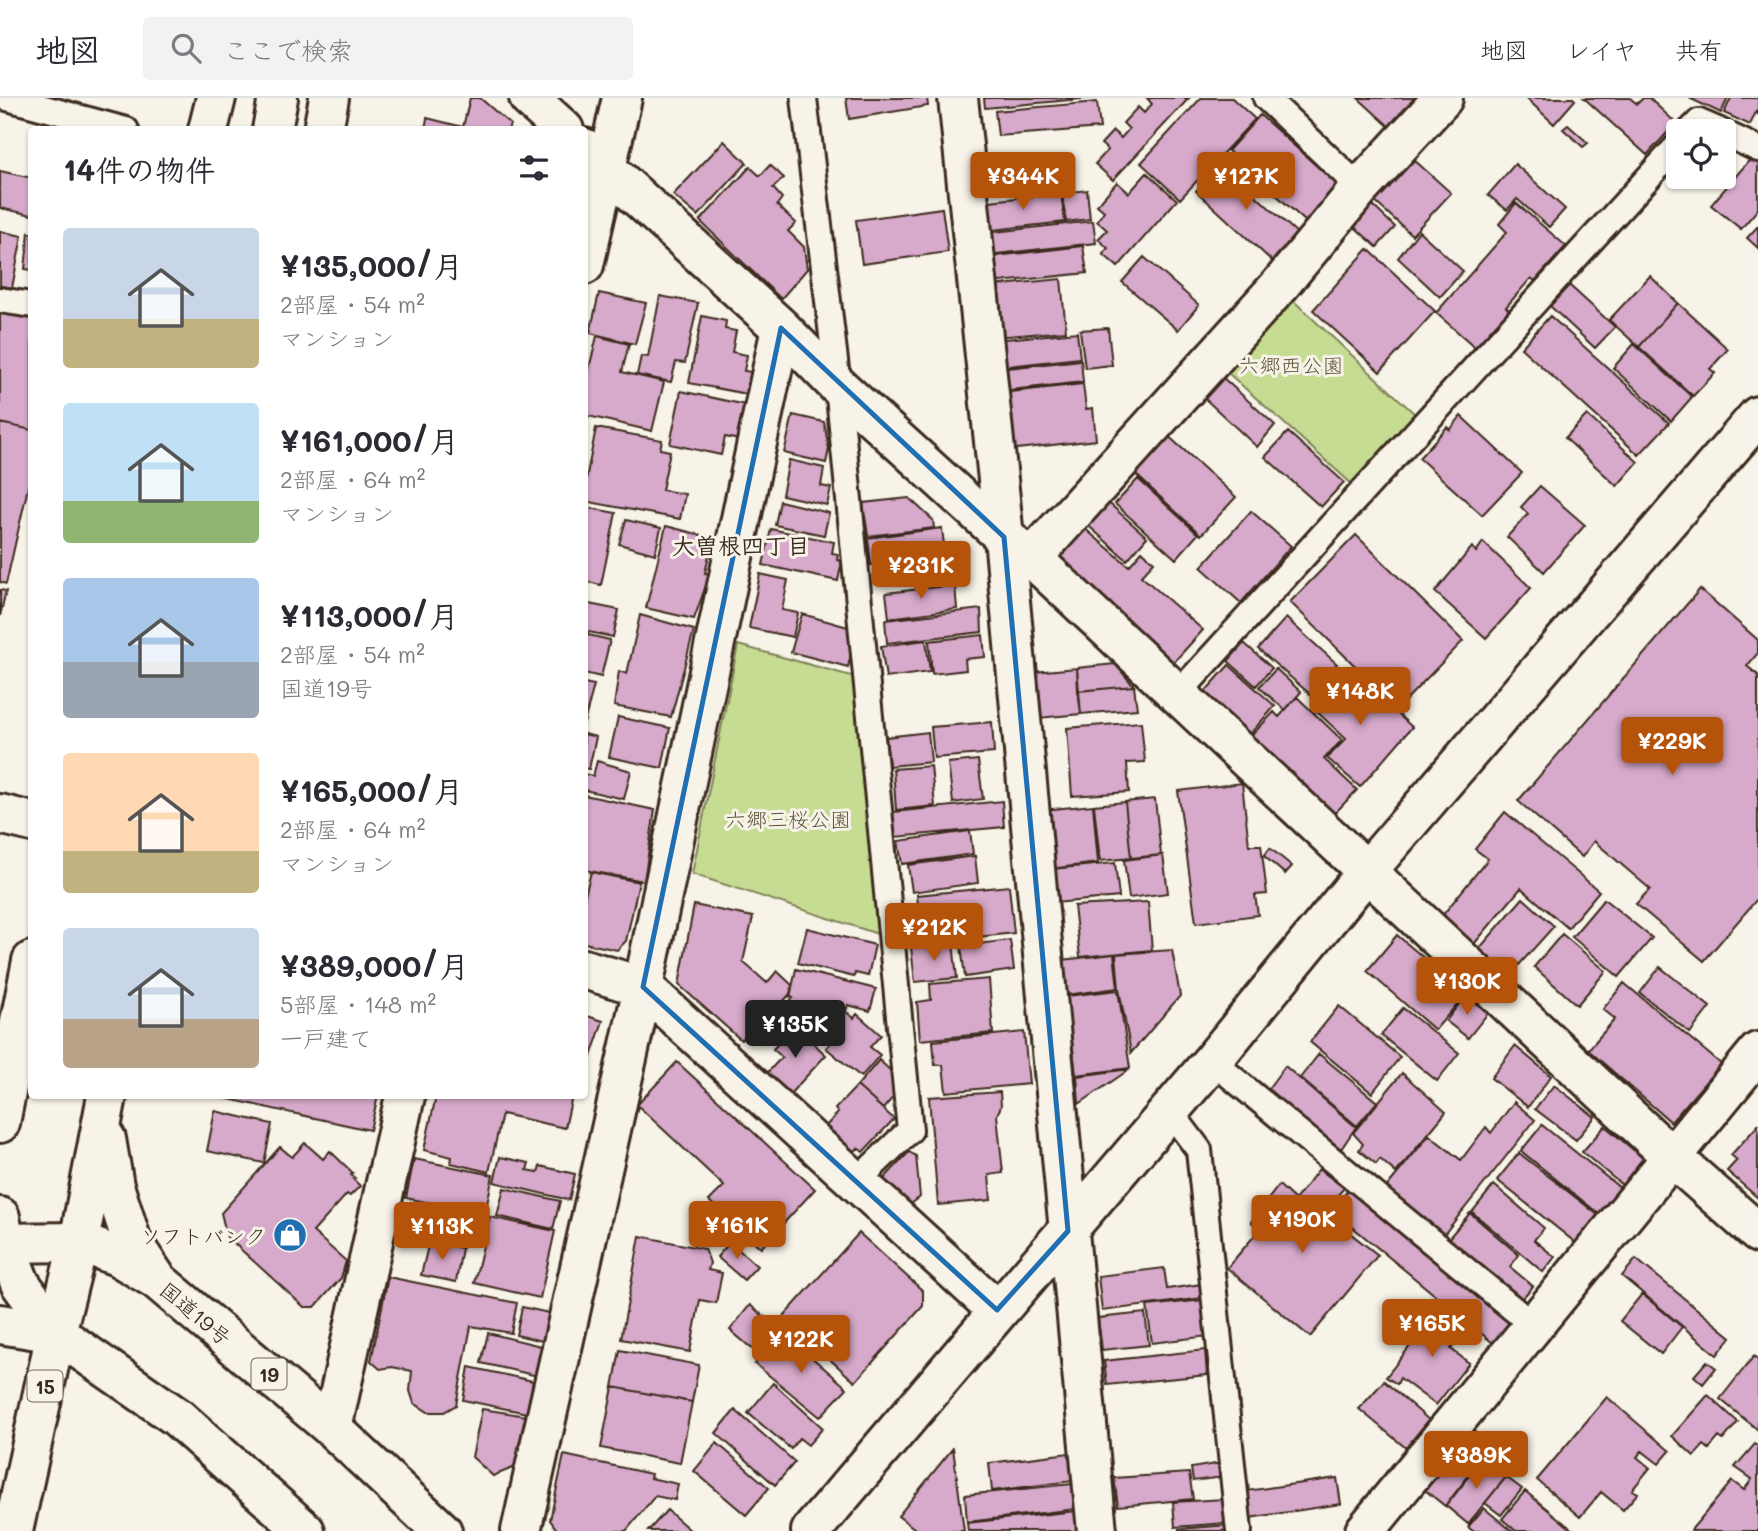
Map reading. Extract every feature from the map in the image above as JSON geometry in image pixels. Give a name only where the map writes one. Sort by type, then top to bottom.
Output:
[{"type":"main road","points":[[209,126],[216,98]]},
{"type":"main road","points":[[273,126],[278,98]]},
{"type":"main road","points":[[324,126],[329,98]]},
{"type":"main road","points":[[529,98],[560,126]]},
{"type":"main road","points":[[588,226],[595,158],[622,98]]},
{"type":"main road","points":[[958,98],[1018,548],[1068,1231],[1097,1531]]},
{"type":"main road","points":[[1018,548],[1280,285],[1360,188],[1443,98]]},
{"type":"main road","points":[[595,158],[781,328],[838,386],[1018,548],[1367,871],[1672,1157],[1758,1233]]},
{"type":"main road","points":[[521,1531],[643,987],[781,328]]},
{"type":"main road","points":[[811,1531],[1212,1061],[1367,871],[1758,416]]},
{"type":"main road","points":[[0,814],[28,821]]},
{"type":"main road","points":[[588,970],[643,987],[997,1310]]},
{"type":"main road","points":[[0,1123],[28,981]]},
{"type":"main road","points":[[1365,1531],[1758,1052]]},
{"type":"main road","points":[[332,1428],[404,1099]]},
{"type":"main road","points":[[104,1106],[79,1242],[2,1235],[20,1283],[56,1333],[177,1417],[305,1531]]},
{"type":"main road","points":[[104,1106],[114,1186],[132,1242],[157,1280]]},
{"type":"main road","name":"国道19号","points":[[79,1242],[117,1256],[157,1280],[332,1428],[442,1531]]},
{"type":"main road","name":"15","points":[[13,1531],[56,1333],[79,1242]]},
{"type":"main road","points":[[0,1324],[56,1333]]},
{"type":"lane","points":[[7,98],[111,126]]},
{"type":"lane","points":[[804,98],[838,386],[910,1130],[855,1183]]},
{"type":"lane","points":[[1266,98],[1360,188]]},
{"type":"lane","points":[[1736,139],[1758,149]]},
{"type":"lane","points":[[1177,695],[1666,158]]},
{"type":"lane","points":[[0,300],[28,304]]},
{"type":"lane","points":[[1212,1061],[1534,1326]]},
{"type":"lane","points":[[1169,1111],[1199,1150],[1239,1531]]},
{"type":"highlighted area","points":[[781,328],[1004,537],[1068,1231],[997,1310],[643,987]]},
{"type":"green space","name":"六郷西公園","points":[[1284,292],[1416,415],[1353,485],[1218,364]]},
{"type":"green space","name":"六郷三桜公園","points":[[738,645],[855,677],[881,935],[692,874]]},
{"type":"building","points":[[470,98],[480,98],[510,124],[509,126],[463,126]]},
{"type":"building","points":[[846,98],[927,98],[928,106],[849,119]]},
{"type":"building","points":[[984,98],[1092,98],[985,108]]},
{"type":"building","points":[[1147,98],[1189,98],[1113,180],[1095,164],[1108,150],[1101,144],[1113,131],[1121,138],[1129,129],[1123,123],[1138,107],[1144,113],[1152,104]]},
{"type":"building","points":[[1201,98],[1232,98],[1255,119],[1180,199],[1141,163]]},
{"type":"building","points":[[1358,98],[1421,98],[1392,129]]},
{"type":"building","points":[[1526,98],[1573,98],[1575,100],[1554,124]]},
{"type":"building","points":[[1584,98],[1630,98],[1637,104],[1643,98],[1649,98],[1672,119],[1666,119],[1666,134],[1647,155]]},
{"type":"building","points":[[1689,98],[1728,98],[1721,113]]},
{"type":"building","points":[[1731,98],[1758,98],[1758,114],[1756,112],[1750,125],[1724,113]]},
{"type":"building","points":[[1097,102],[1100,128],[998,136],[995,111]]},
{"type":"building","points":[[1260,115],[1339,186],[1306,222],[1228,151]]},
{"type":"building","points":[[427,118],[459,126],[426,126]]},
{"type":"building","points":[[1568,125],[1588,143],[1583,147],[1563,129]]},
{"type":"building","points":[[724,141],[747,163],[698,216],[673,195]]},
{"type":"building","points":[[1753,156],[1758,158],[1758,209],[1741,229],[1711,205],[1725,189],[1736,189],[1736,176]]},
{"type":"building","points":[[1412,158],[1451,193],[1412,235],[1374,201]]},
{"type":"building","points":[[1220,163],[1297,233],[1272,261],[1196,191]]},
{"type":"building","points":[[1515,164],[1565,209],[1549,227],[1517,199],[1507,210],[1488,195]]},
{"type":"building","points":[[770,165],[784,178],[773,188],[782,198],[777,205],[796,223],[788,231],[804,247],[807,269],[781,299],[700,221],[750,167],[760,176]]},
{"type":"building","points":[[0,171],[28,177],[28,214],[0,208]]},
{"type":"building","points":[[1147,173],[1177,200],[1118,267],[1103,254],[1108,248],[1098,239],[1107,230],[1097,221],[1104,211],[1097,205],[1117,182],[1129,193]]},
{"type":"building","points":[[1087,190],[1090,219],[1066,222],[1062,193]]},
{"type":"building","points":[[1061,193],[1065,222],[984,231],[980,202]]},
{"type":"building","points":[[1369,202],[1395,227],[1377,247],[1350,223]]},
{"type":"building","points":[[1516,203],[1566,246],[1535,281],[1531,278],[1506,307],[1509,310],[1476,348],[1436,313],[1507,232],[1499,224]]},
{"type":"building","points":[[942,208],[948,252],[862,264],[856,220]]},
{"type":"building","points":[[1093,221],[1096,243],[987,255],[985,233]]},
{"type":"building","points":[[1758,226],[1758,248],[1747,238]]},
{"type":"building","points":[[0,231],[22,236],[12,288],[0,286]]},
{"type":"building","points":[[1419,231],[1463,271],[1440,297],[1398,258]]},
{"type":"building","points":[[28,241],[28,269],[25,269]]},
{"type":"building","points":[[1083,246],[1087,273],[990,283],[988,257]]},
{"type":"building","points":[[1368,249],[1435,311],[1380,372],[1313,310]]},
{"type":"building","points":[[1144,257],[1199,305],[1178,330],[1122,282]]},
{"type":"building","points":[[1650,276],[1678,303],[1639,347],[1609,320]]},
{"type":"building","points":[[1061,279],[1066,331],[995,337],[991,286]]},
{"type":"building","points":[[1569,285],[1615,327],[1595,348],[1550,306]]},
{"type":"building","points":[[599,293],[646,303],[635,344],[590,333]]},
{"type":"building","points":[[660,296],[698,303],[685,363],[676,362],[671,382],[637,375],[641,356],[648,357]]},
{"type":"building","points":[[1678,303],[1728,349],[1710,369],[1715,373],[1693,396],[1639,347]]},
{"type":"building","points":[[0,311],[28,316],[28,429],[0,423]]},
{"type":"building","points":[[702,316],[726,321],[725,329],[736,331],[732,352],[747,355],[744,371],[752,372],[747,394],[689,383]]},
{"type":"building","points":[[1550,316],[1669,423],[1639,455],[1521,348]]},
{"type":"building","points":[[1108,328],[1112,365],[1085,368],[1080,330]]},
{"type":"building","points":[[1077,332],[1080,358],[999,367],[996,340]]},
{"type":"building","points":[[597,336],[629,344],[622,372],[664,382],[652,431],[588,416],[588,373]]},
{"type":"building","points":[[1634,344],[1692,397],[1671,421],[1613,368]]},
{"type":"building","points":[[1081,360],[1083,382],[1001,391],[999,369]]},
{"type":"building","points":[[1221,376],[1275,425],[1257,447],[1203,397]]},
{"type":"building","points":[[1083,384],[1086,409],[1093,408],[1096,440],[1008,450],[1001,393]]},
{"type":"building","points":[[681,391],[746,405],[739,440],[725,437],[721,455],[670,444]]},
{"type":"building","points":[[793,415],[824,422],[829,449],[826,463],[784,453]]},
{"type":"building","points":[[1587,415],[1638,462],[1617,486],[1565,438]]},
{"type":"building","points":[[1461,416],[1522,473],[1482,515],[1419,458],[1447,427],[1450,430]]},
{"type":"building","points":[[0,423],[28,429],[28,488],[6,584],[0,582]]},
{"type":"building","points":[[596,428],[662,440],[660,449],[670,451],[662,490],[685,494],[680,519],[588,502],[588,469]]},
{"type":"building","points":[[1288,432],[1344,482],[1321,507],[1265,457]]},
{"type":"building","points":[[1165,433],[1236,497],[1201,535],[1131,470]]},
{"type":"building","points":[[789,460],[824,468],[821,486],[831,488],[827,505],[782,495]]},
{"type":"building","points":[[1138,479],[1198,534],[1176,559],[1115,504]]},
{"type":"building","points":[[1540,486],[1585,525],[1544,572],[1507,537],[1528,514],[1521,507]]},
{"type":"building","points":[[909,498],[933,520],[934,528],[868,536],[863,503]]},
{"type":"building","points":[[1103,498],[1147,537],[1127,560],[1083,521]]},
{"type":"building","points":[[780,501],[829,513],[824,535],[775,525]]},
{"type":"building","points":[[588,508],[616,513],[601,585],[588,582]]},
{"type":"building","points":[[1251,511],[1291,546],[1241,603],[1201,567]]},
{"type":"building","points":[[626,520],[661,528],[655,554],[619,544]]},
{"type":"building","points":[[666,526],[713,538],[705,573],[710,574],[694,619],[646,608]]},
{"type":"building","points":[[1083,527],[1129,566],[1142,551],[1154,562],[1141,576],[1203,630],[1173,663],[1055,559]]},
{"type":"building","points":[[942,528],[945,554],[871,565],[868,538]]},
{"type":"building","points":[[771,529],[834,542],[832,553],[838,554],[837,560],[842,561],[838,581],[763,565]]},
{"type":"building","points":[[1356,535],[1463,641],[1398,708],[1290,602]]},
{"type":"building","points":[[1483,542],[1531,588],[1486,638],[1435,592],[1472,547],[1476,552]]},
{"type":"building","points":[[760,574],[788,580],[782,610],[798,613],[793,637],[749,628]]},
{"type":"building","points":[[955,585],[957,609],[889,618],[886,593]]},
{"type":"building","points":[[1700,589],[1758,640],[1758,653],[1747,666],[1758,675],[1758,898],[1704,961],[1636,904],[1650,889],[1594,841],[1582,857],[1518,801]]},
{"type":"building","points":[[0,590],[6,591],[0,616]]},
{"type":"building","points":[[588,604],[619,610],[613,637],[588,632]]},
{"type":"building","points":[[981,609],[982,632],[887,643],[885,620]]},
{"type":"building","points":[[802,614],[848,627],[851,654],[848,667],[791,652]]},
{"type":"building","points":[[640,615],[694,630],[671,717],[614,706],[619,671],[627,674]]},
{"type":"building","points":[[1286,618],[1337,664],[1311,695],[1258,649]]},
{"type":"building","points":[[588,635],[610,640],[601,677],[588,674]]},
{"type":"building","points":[[983,635],[985,657],[965,659],[966,670],[932,674],[929,641]]},
{"type":"building","points":[[926,640],[930,672],[886,678],[881,646]]},
{"type":"building","points":[[1244,643],[1272,668],[1256,686],[1228,661]]},
{"type":"building","points":[[1115,664],[1134,686],[1078,691],[1077,668]]},
{"type":"building","points":[[1229,665],[1275,706],[1250,734],[1204,693]]},
{"type":"building","points":[[1077,668],[1081,714],[1038,718],[1034,672]]},
{"type":"building","points":[[1348,668],[1412,727],[1360,787],[1327,758],[1346,739],[1313,708]]},
{"type":"building","points":[[1276,669],[1301,692],[1285,710],[1259,687]]},
{"type":"building","points":[[588,684],[594,685],[588,708]]},
{"type":"building","points":[[1134,686],[1137,709],[1081,714],[1078,691]]},
{"type":"building","points":[[1297,697],[1342,740],[1324,759],[1357,790],[1332,816],[1249,738],[1274,712],[1279,717]]},
{"type":"building","points":[[618,717],[670,728],[662,768],[609,757]]},
{"type":"building","points":[[992,722],[994,753],[934,758],[931,727]]},
{"type":"building","points":[[1141,722],[1145,762],[1127,763],[1129,792],[1072,796],[1067,728]]},
{"type":"building","points":[[928,732],[931,762],[889,766],[886,737]]},
{"type":"building","points":[[588,735],[596,737],[588,769]]},
{"type":"building","points":[[978,760],[983,799],[953,803],[948,763]]},
{"type":"building","points":[[597,761],[631,771],[624,799],[588,791],[588,775],[593,776]]},
{"type":"building","points":[[931,766],[935,806],[896,810],[893,769]]},
{"type":"building","points":[[1242,783],[1249,845],[1261,845],[1267,894],[1255,895],[1258,915],[1196,923],[1178,791]]},
{"type":"building","points":[[588,796],[655,810],[644,881],[588,871]]},
{"type":"building","points":[[1155,799],[1161,855],[1131,858],[1125,802]]},
{"type":"building","points":[[1002,801],[1004,827],[895,837],[893,812]]},
{"type":"building","points":[[1125,802],[1131,858],[1100,861],[1094,805]]},
{"type":"building","points":[[1093,805],[1098,863],[1049,869],[1043,810]]},
{"type":"building","points":[[1505,812],[1599,891],[1568,928],[1521,888],[1474,944],[1441,917],[1488,859],[1475,849]]},
{"type":"building","points":[[970,831],[973,854],[902,864],[898,841]]},
{"type":"building","points":[[1270,848],[1292,866],[1285,874],[1264,856]]},
{"type":"building","points":[[1163,855],[1168,893],[1129,898],[1124,860]]},
{"type":"building","points":[[975,856],[978,883],[912,892],[908,865]]},
{"type":"building","points":[[1115,863],[1119,897],[1055,903],[1052,869]]},
{"type":"building","points":[[591,872],[639,882],[626,941],[617,950],[588,944],[588,884]]},
{"type":"building","points":[[1009,886],[1014,933],[922,943],[917,895]]},
{"type":"building","points":[[1523,898],[1554,926],[1509,976],[1479,949]]},
{"type":"building","points":[[1604,899],[1652,938],[1619,977],[1572,937]]},
{"type":"building","points":[[1148,902],[1152,950],[1080,957],[1074,906]]},
{"type":"building","points":[[694,905],[753,917],[743,962],[767,983],[777,971],[792,985],[790,994],[773,1013],[769,1009],[741,1040],[679,985]]},
{"type":"building","points":[[807,928],[875,945],[868,976],[855,973],[854,977],[798,963]]},
{"type":"building","points":[[1562,934],[1606,971],[1577,1005],[1534,967]]},
{"type":"building","points":[[1397,935],[1466,994],[1435,1030],[1367,971]]},
{"type":"building","points":[[1010,940],[1014,970],[965,977],[961,946]]},
{"type":"building","points":[[953,943],[957,978],[915,982],[911,947]]},
{"type":"building","points":[[1172,950],[1180,996],[1131,1053],[1119,989],[1116,954]]},
{"type":"building","points":[[1114,954],[1118,988],[1066,995],[1062,960]]},
{"type":"building","points":[[1660,967],[1710,1007],[1690,1033],[1640,993]]},
{"type":"building","points":[[796,969],[876,989],[870,1011],[848,1005],[846,1011],[837,1008],[813,1039],[780,1013],[793,998],[790,997]]},
{"type":"building","points":[[989,979],[993,1033],[920,1040],[917,1002],[931,1000],[930,984]]},
{"type":"building","points":[[1624,983],[1721,1064],[1671,1122],[1588,1050],[1615,1019],[1603,1009]]},
{"type":"building","points":[[1118,990],[1130,1068],[1076,1075],[1067,996]]},
{"type":"building","points":[[1466,995],[1488,1013],[1468,1038],[1446,1021]]},
{"type":"building","points":[[1339,1006],[1400,1057],[1372,1093],[1310,1042]]},
{"type":"building","points":[[1403,1008],[1459,1053],[1437,1081],[1381,1035]]},
{"type":"building","points":[[845,1011],[854,1018],[857,1014],[881,1035],[870,1047],[880,1055],[861,1077],[826,1048],[836,1037],[828,1029]]},
{"type":"building","points":[[588,1016],[603,1021],[588,1062]]},
{"type":"building","points":[[795,1026],[826,1055],[789,1095],[766,1074],[782,1057],[773,1049]]},
{"type":"building","points":[[1024,1032],[1029,1084],[946,1092],[943,1065],[935,1065],[933,1041]]},
{"type":"building","points":[[1515,1046],[1551,1076],[1528,1107],[1491,1078]]},
{"type":"building","points":[[1319,1054],[1377,1102],[1357,1126],[1300,1078]]},
{"type":"building","points":[[879,1060],[893,1073],[895,1095],[883,1109],[857,1086]]},
{"type":"building","points":[[677,1062],[815,1189],[761,1248],[709,1201],[724,1186],[637,1105]]},
{"type":"building","points":[[1285,1066],[1356,1127],[1341,1149],[1267,1090]]},
{"type":"building","points":[[1130,1069],[1079,1104],[1077,1076]]},
{"type":"building","points":[[1402,1073],[1446,1112],[1396,1173],[1380,1159],[1376,1164],[1359,1150],[1363,1144],[1353,1133]]},
{"type":"building","points":[[1554,1085],[1595,1117],[1576,1140],[1535,1109]]},
{"type":"building","points":[[857,1086],[894,1119],[863,1152],[858,1148],[853,1153],[825,1127],[838,1113],[835,1109]]},
{"type":"building","points":[[1000,1092],[1001,1106],[997,1115],[1003,1173],[989,1175],[991,1200],[938,1205],[929,1097]]},
{"type":"building","points":[[228,1099],[377,1099],[370,1130]]},
{"type":"building","points":[[435,1099],[571,1099],[565,1128],[502,1114],[489,1172],[451,1163],[452,1157],[424,1150]]},
{"type":"building","points":[[1514,1102],[1535,1120],[1441,1238],[1385,1189],[1429,1135],[1461,1160],[1486,1127],[1491,1133]]},
{"type":"building","points":[[215,1111],[272,1124],[264,1163],[207,1151]]},
{"type":"building","points":[[1542,1125],[1620,1188],[1599,1214],[1521,1151]]},
{"type":"building","points":[[1758,1125],[1758,1198],[1727,1171],[1737,1160],[1731,1155]]},
{"type":"building","points":[[1605,1126],[1643,1158],[1622,1185],[1582,1152]]},
{"type":"building","points":[[305,1143],[323,1159],[330,1151],[353,1173],[353,1179],[360,1186],[350,1196],[347,1194],[313,1232],[346,1261],[341,1278],[315,1307],[304,1307],[227,1237],[221,1213],[280,1147],[292,1157]]},
{"type":"building","points":[[909,1152],[916,1156],[920,1197],[907,1207],[879,1184]]},
{"type":"building","points":[[1519,1153],[1598,1215],[1576,1243],[1497,1180]]},
{"type":"building","points":[[500,1157],[529,1163],[527,1170],[538,1172],[540,1166],[575,1174],[569,1200],[494,1182]]},
{"type":"building","points":[[414,1159],[493,1175],[485,1214],[406,1198]]},
{"type":"building","points":[[1319,1169],[1344,1188],[1323,1212],[1378,1255],[1310,1337],[1227,1268],[1261,1228],[1251,1222],[1279,1185],[1295,1200]]},
{"type":"building","points":[[1494,1185],[1544,1228],[1534,1240],[1555,1257],[1543,1272],[1472,1212]]},
{"type":"building","points":[[504,1188],[560,1201],[553,1229],[497,1216]]},
{"type":"building","points":[[1349,1189],[1510,1322],[1493,1343],[1332,1210]]},
{"type":"building","points":[[1470,1213],[1519,1255],[1510,1267],[1533,1286],[1520,1301],[1448,1239]]},
{"type":"building","points":[[490,1217],[555,1231],[540,1298],[474,1283]]},
{"type":"building","points":[[859,1233],[923,1291],[923,1306],[855,1382],[783,1317]]},
{"type":"building","points":[[640,1236],[705,1249],[710,1263],[708,1270],[722,1273],[716,1303],[700,1300],[690,1352],[621,1339]]},
{"type":"building","points":[[429,1242],[462,1248],[456,1282],[421,1275]]},
{"type":"building","points":[[730,1242],[757,1266],[744,1280],[717,1257]]},
{"type":"building","points":[[1636,1259],[1731,1337],[1717,1355],[1622,1276]]},
{"type":"building","points":[[1164,1268],[1167,1289],[1202,1284],[1203,1298],[1102,1311],[1098,1276]]},
{"type":"building","points":[[388,1277],[517,1303],[511,1333],[471,1326],[456,1405],[444,1412],[428,1412],[414,1403],[410,1391],[412,1371],[392,1367],[380,1369],[371,1361]]},
{"type":"building","points":[[1642,1294],[1682,1327],[1661,1354],[1620,1321]]},
{"type":"building","points":[[1204,1300],[1209,1336],[1152,1343],[1147,1306]]},
{"type":"building","points":[[750,1305],[777,1327],[756,1352],[730,1330]]},
{"type":"building","points":[[522,1307],[553,1314],[547,1342],[516,1335]]},
{"type":"building","points":[[1439,1309],[1466,1330],[1451,1349],[1469,1363],[1436,1405],[1400,1378],[1397,1384],[1386,1377]]},
{"type":"building","points":[[1145,1313],[1149,1345],[1102,1350],[1098,1318]]},
{"type":"building","points":[[488,1333],[545,1347],[538,1376],[481,1363]]},
{"type":"building","points":[[784,1333],[847,1388],[820,1417],[755,1364]]},
{"type":"building","points":[[620,1350],[699,1365],[692,1402],[613,1387]]},
{"type":"building","points":[[1205,1350],[1207,1375],[1107,1385],[1104,1361]]},
{"type":"building","points":[[1754,1356],[1758,1360],[1758,1430],[1720,1399]]},
{"type":"building","points":[[1707,1361],[1716,1368],[1703,1384],[1694,1376]]},
{"type":"building","points":[[469,1367],[533,1381],[527,1413],[463,1400]]},
{"type":"building","points":[[1384,1381],[1429,1420],[1406,1448],[1359,1409]]},
{"type":"building","points":[[773,1383],[823,1428],[808,1445],[799,1438],[791,1449],[748,1413]]},
{"type":"building","points":[[613,1387],[692,1402],[680,1463],[601,1448]]},
{"type":"building","points":[[1708,1395],[1738,1422],[1723,1440],[1719,1437],[1709,1449],[1704,1445],[1694,1456],[1672,1436]]},
{"type":"building","points":[[1607,1397],[1670,1451],[1659,1464],[1642,1451],[1637,1457],[1650,1468],[1632,1490],[1638,1493],[1623,1510],[1601,1492],[1580,1517],[1537,1480]]},
{"type":"building","points":[[482,1409],[527,1416],[518,1466],[493,1476],[472,1457]]},
{"type":"building","points":[[735,1410],[795,1462],[775,1485],[716,1433]]},
{"type":"building","points":[[1463,1441],[1483,1457],[1445,1506],[1425,1490]]},
{"type":"building","points":[[717,1443],[769,1488],[746,1515],[694,1471]]},
{"type":"building","points":[[1755,1444],[1758,1446],[1758,1531],[1692,1531],[1732,1481],[1744,1490],[1752,1479],[1735,1467]]},
{"type":"building","points":[[953,1448],[964,1531],[918,1531],[898,1516]]},
{"type":"building","points":[[1069,1453],[1073,1481],[992,1491],[989,1463]]},
{"type":"building","points":[[564,1455],[651,1474],[650,1478],[678,1484],[675,1500],[655,1496],[626,1531],[558,1531],[550,1520]]},
{"type":"building","points":[[1483,1459],[1506,1477],[1468,1524],[1446,1506]]},
{"type":"building","points":[[1222,1463],[1224,1477],[1193,1481],[1191,1468]]},
{"type":"building","points":[[1189,1473],[1193,1499],[1118,1506],[1114,1478]]},
{"type":"building","points":[[1506,1477],[1522,1489],[1501,1515],[1485,1503]]},
{"type":"building","points":[[1337,1478],[1341,1504],[1249,1518],[1246,1491]]},
{"type":"building","points":[[1072,1484],[1076,1509],[967,1522],[965,1495]]},
{"type":"building","points":[[1525,1491],[1574,1531],[1516,1531],[1502,1519]]},
{"type":"building","points":[[1225,1499],[1226,1523],[1175,1527],[1173,1502]]},
{"type":"building","points":[[1484,1508],[1512,1531],[1473,1531],[1468,1527]]},
{"type":"building","points":[[667,1510],[691,1531],[648,1531]]},
{"type":"building","points":[[1076,1511],[1078,1531],[968,1531],[967,1523]]},
{"type":"building","points":[[1229,1525],[1229,1531],[1179,1531],[1179,1529]]},
{"type":"place","name":"ソフトバンク","points":[[290,1235]]},
{"type":"district","name":"大曽根四丁目","points":[[741,545]]}]
